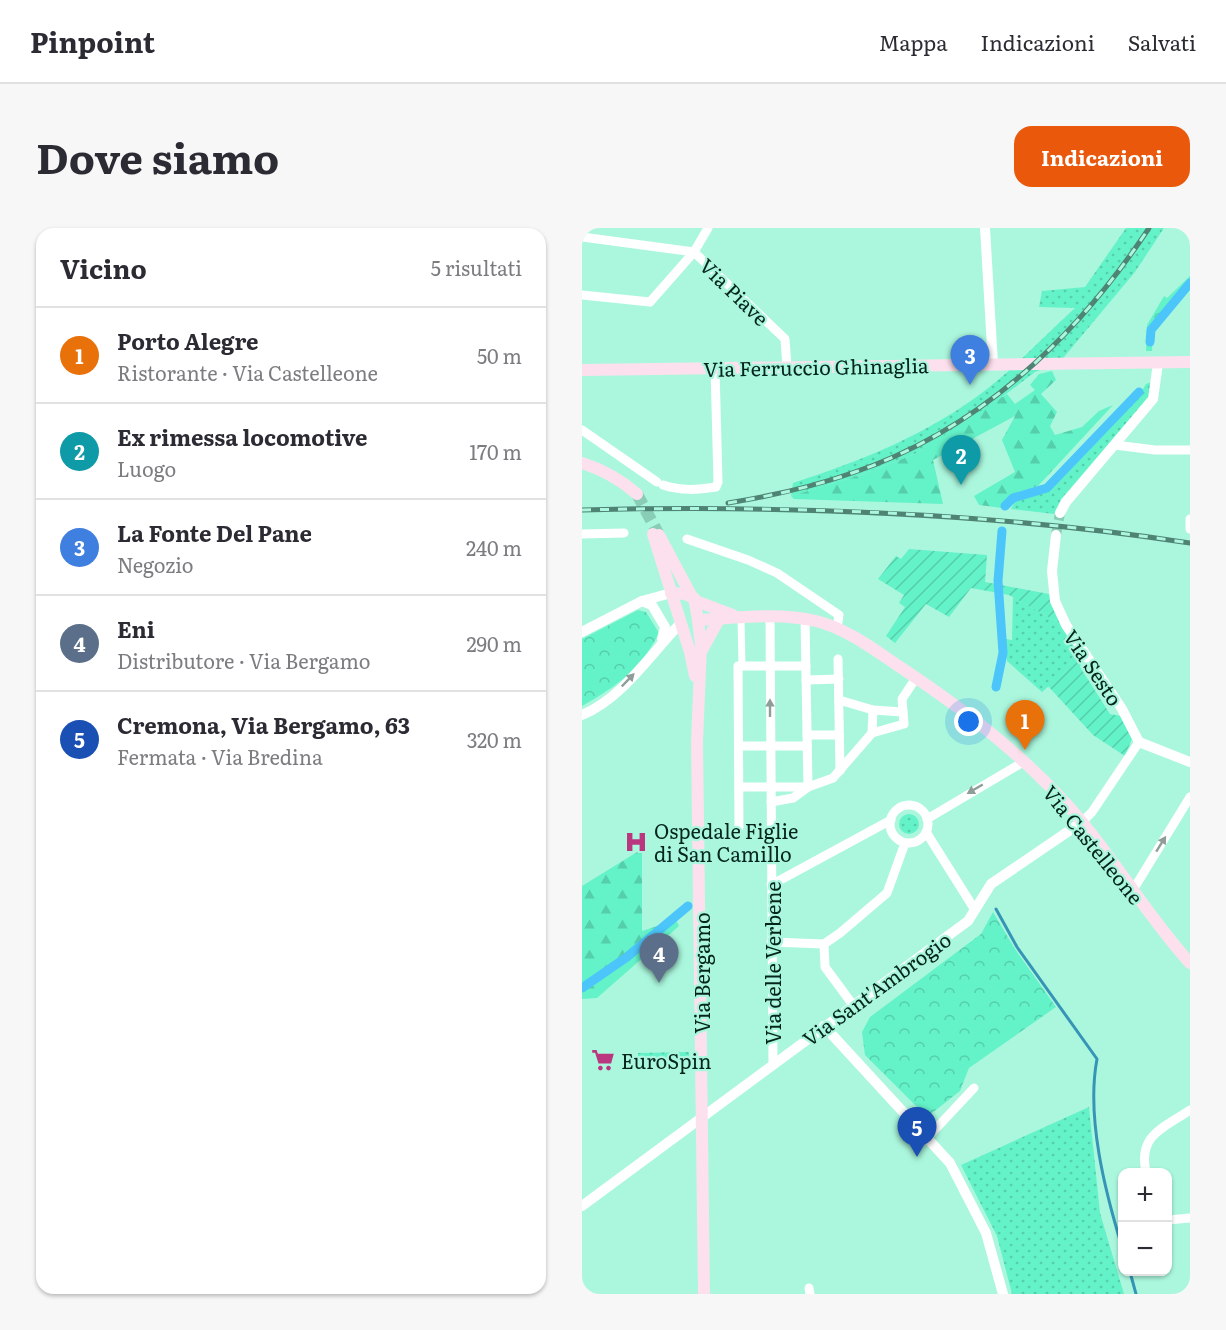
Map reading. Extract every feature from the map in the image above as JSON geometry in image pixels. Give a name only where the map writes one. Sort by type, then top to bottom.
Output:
[{"type":"main road","name":"Via Ferruccio Ghinaglia","points":[[582,370],[1190,363]]},
{"type":"main road","points":[[582,464],[612,475],[636,494]]},
{"type":"main road","points":[[673,599],[656,534],[693,598]]},
{"type":"main road","name":"Via Castelleone","points":[[673,599],[693,598],[739,617]]},
{"type":"main road","name":"Via Bergamo","points":[[693,598],[701,653],[697,689],[704,1294]]},
{"type":"main road","name":"Via Bergamo","points":[[673,599],[697,689]]},
{"type":"main road","name":"Via Castelleone","points":[[681,623],[690,625],[698,620],[739,617],[805,619],[837,628],[916,678],[1025,761],[1082,822],[1167,938],[1190,963]]},
{"type":"main road","name":"Via Bergamo","points":[[701,653],[719,619]]},
{"type":"street","points":[[582,242],[584,228]]},
{"type":"street","points":[[582,295],[650,303],[694,252],[708,228]]},
{"type":"street","points":[[985,228],[993,364]]},
{"type":"street","name":"Via Piave","points":[[582,237],[694,252],[785,339],[787,367]]},
{"type":"street","points":[[1060,513],[1066,502],[1153,399],[1158,363]]},
{"type":"street","points":[[582,430],[660,483],[678,490],[716,487],[718,482],[716,368]]},
{"type":"street","points":[[1115,445],[1155,450],[1190,450]]},
{"type":"street","points":[[1190,519],[1190,529]]},
{"type":"street","points":[[582,534],[624,533]]},
{"type":"street","name":"Via Sesto","points":[[1056,535],[1052,571],[1055,601],[1065,625],[1122,709],[1139,742]]},
{"type":"street","points":[[687,539],[748,560],[777,573],[839,615],[837,628]]},
{"type":"street","points":[[582,632],[642,601],[673,599]]},
{"type":"street","points":[[642,601],[652,605],[665,627],[664,639]]},
{"type":"street","points":[[739,617],[740,827]]},
{"type":"street","name":"Via delle Verbene","points":[[770,618],[773,1064]]},
{"type":"street","points":[[805,619],[808,788]]},
{"type":"street","points":[[582,714],[627,683],[664,639],[681,623]]},
{"type":"street","points":[[664,639],[686,642]]},
{"type":"street","points":[[838,659],[840,771]]},
{"type":"street","points":[[740,666],[806,666]]},
{"type":"street","points":[[771,802],[793,798],[808,788],[833,778],[872,733],[904,724],[902,699],[916,678]]},
{"type":"street","points":[[806,680],[838,679]]},
{"type":"street","points":[[839,700],[873,710],[903,712]]},
{"type":"street","points":[[872,733],[873,710]]},
{"type":"street","points":[[807,735],[839,735]]},
{"type":"street","points":[[1139,742],[1190,762]]},
{"type":"street","name":"Via Sant'Ambrogio","points":[[582,1206],[968,921],[991,884],[1082,822],[1092,812],[1139,742]]},
{"type":"street","points":[[739,746],[807,746]]},
{"type":"street","points":[[927,819],[1025,761]]},
{"type":"street","points":[[739,787],[808,788]]},
{"type":"street","points":[[1133,890],[1190,797]]},
{"type":"street","points":[[771,885],[891,820],[897,810],[911,805],[920,809],[927,819],[926,832],[975,910]]},
{"type":"street","points":[[891,820],[892,833],[905,843],[913,843],[926,832]]},
{"type":"street","points":[[771,942],[824,944],[887,893],[905,843]]},
{"type":"street","points":[[824,944],[825,967],[853,1005]]},
{"type":"street","points":[[824,1026],[950,1163],[986,1233],[1003,1294]]},
{"type":"street","points":[[928,1137],[975,1088]]},
{"type":"street","points":[[1145,1168],[1142,1156],[1145,1144],[1153,1135],[1190,1110]]},
{"type":"street","points":[[1172,1220],[1190,1218]]},
{"type":"green space","points":[[1126,228],[1164,228],[1135,272],[1059,363],[1035,372],[981,413],[917,453],[864,474],[791,496],[793,483],[894,445],[942,420],[987,389],[1075,308],[1039,307],[1042,291],[1085,287]]},
{"type":"green space","points":[[1190,276],[1190,288],[1153,329],[1152,351],[1146,351],[1147,325],[1164,296],[1167,298]]},
{"type":"green space","points":[[1052,371],[1056,380],[1041,394],[1057,412],[1050,426],[1055,435],[1082,427],[1099,411],[1113,405],[1038,486],[1012,494],[1002,508],[979,505],[974,496],[1015,472],[1002,440],[1015,416],[933,460],[943,504],[794,499],[791,496],[864,474],[917,453],[1007,394],[1015,404],[1035,390],[1030,385],[1039,374]]},
{"type":"green space","points":[[1154,381],[1149,398],[1061,499],[1054,514],[1011,509],[1016,500],[1051,490],[1137,399],[1146,384]]},
{"type":"green space","points":[[909,549],[987,555],[985,582],[1049,594],[1061,624],[1009,595],[971,588],[949,617],[926,604],[895,643],[886,636],[905,607],[899,603],[904,595],[878,579],[896,556],[901,559]]},
{"type":"green space","points":[[1013,597],[1061,624],[1076,651],[1064,673],[1042,692],[1007,661],[1006,639],[1012,640]]},
{"type":"green space","points":[[638,610],[646,612],[659,633],[652,646],[636,667],[617,684],[582,706],[582,639]]},
{"type":"green space","points":[[1076,651],[1083,658],[1080,667],[1110,714],[1121,716],[1132,739],[1125,756],[1093,735],[1048,686],[1064,673]]},
{"type":"green space","points":[[909,814],[916,817],[919,824],[916,831],[909,834],[902,831],[899,824],[902,817]]},
{"type":"green space","points":[[642,849],[642,931],[676,920],[679,926],[597,998],[582,999],[582,886]]},
{"type":"green space","points":[[993,912],[1015,949],[1056,1007],[969,1068],[960,1091],[927,1117],[865,1055],[862,1032],[870,1017],[981,934]]},
{"type":"green space","points":[[689,1052],[689,1062],[638,1062],[638,1053]]},
{"type":"green space","points":[[1089,1107],[1100,1213],[1124,1294],[1012,1294],[997,1236],[961,1165]]},
{"type":"waterway","points":[[1150,342],[1151,330],[1190,283]]},
{"type":"waterway","points":[[1005,506],[1013,498],[1047,488],[1139,392]]},
{"type":"waterway","points":[[996,687],[1003,653],[998,581],[1002,531]]},
{"type":"waterway","points":[[582,988],[627,957],[688,906]]},
{"type":"waterway","points":[[996,909],[1017,947],[1097,1059],[1094,1105],[1099,1154],[1118,1233]]},
{"type":"waterway","points":[[1131,1276],[1136,1294]]},
{"type":"tunnel","points":[[637,494],[659,535]]},
{"type":"tunnel","points":[[1056,535],[1060,513]]},
{"type":"railway","points":[[728,503],[791,491],[852,473],[898,455],[982,406],[1021,376],[1057,342],[1121,268],[1149,228]]},
{"type":"railway","points":[[582,510],[735,509],[887,513],[1038,524],[1190,543]]},
{"type":"place","name":"La Fonte Del Pane","points":[[970,385]]},
{"type":"place","name":"Ex rimessa locomotive","points":[[961,485]]},
{"type":"place","name":"Porto Alegre","points":[[1025,750]]},
{"type":"place","name":"Ospedale Figlie di San Camillo","points":[[636,842]]},
{"type":"place","name":"Eni","points":[[659,983]]},
{"type":"place","name":"EuroSpin","points":[[603,1060]]},
{"type":"place","name":"Cremona, Via Bergamo, 63","points":[[917,1157]]}]
